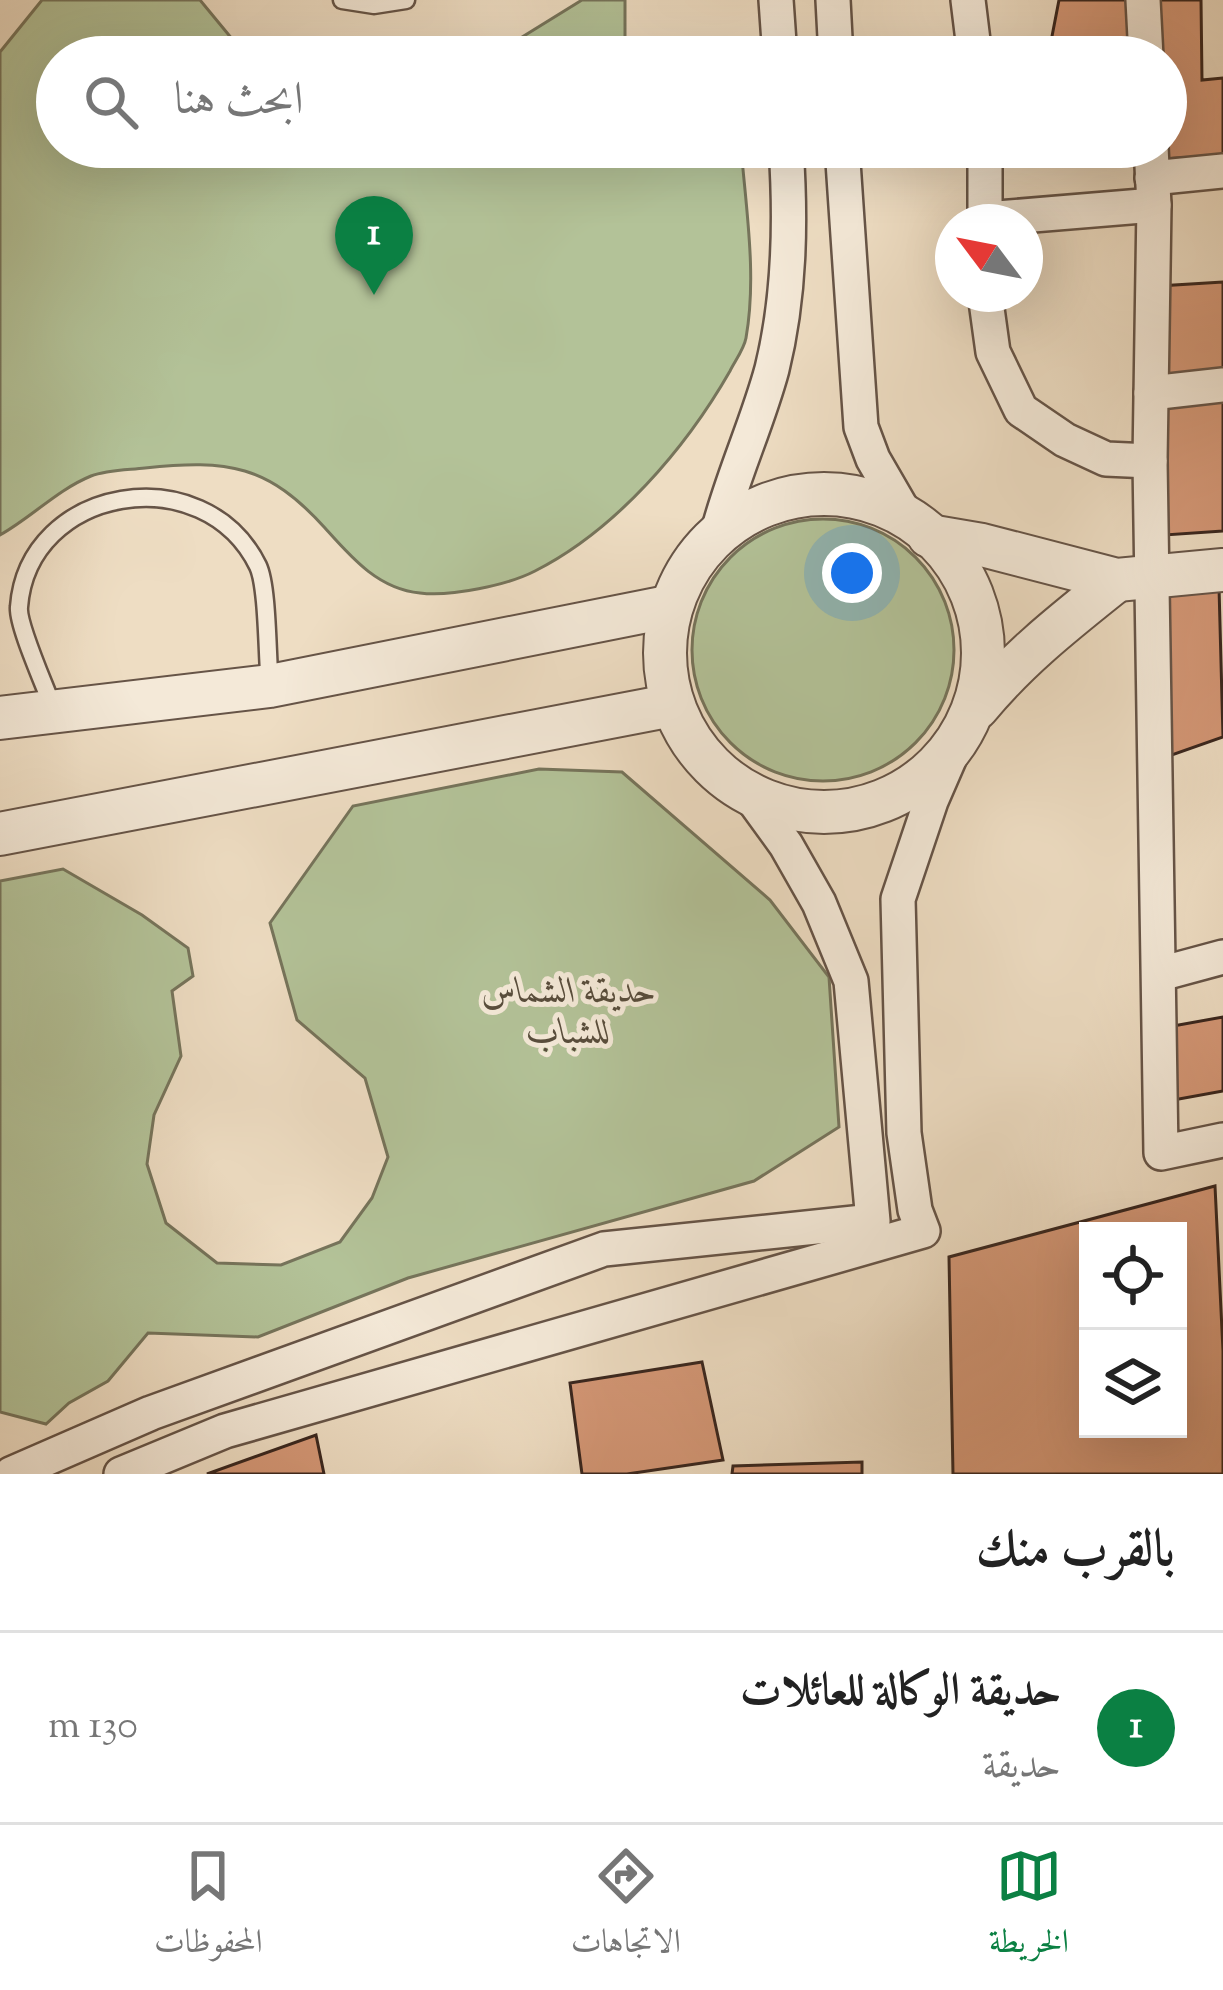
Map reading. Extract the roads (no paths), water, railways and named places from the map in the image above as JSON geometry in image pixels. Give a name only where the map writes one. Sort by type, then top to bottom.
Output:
[{"type":"street","points":[[776,0],[779,36]]},
{"type":"street","points":[[832,0],[835,36]]},
{"type":"street","points":[[968,0],[972,36]]},
{"type":"street","points":[[1143,0],[1145,36]]},
{"type":"street","points":[[717,536],[771,371],[784,302],[787,168]]},
{"type":"street","points":[[843,168],[861,427],[873,459],[917,526],[1001,550],[1135,578],[1223,570]]},
{"type":"street","points":[[985,168],[985,204]]},
{"type":"street","points":[[1043,205],[1152,177],[1223,171]]},
{"type":"street","points":[[1152,177],[1150,461],[1135,578],[1160,974],[1161,1153],[1223,1140]]},
{"type":"street","points":[[987,312],[993,352],[1021,410],[1065,440],[1106,459],[1150,461]]},
{"type":"street","points":[[1150,393],[1223,385]]},
{"type":"street","points":[[121,1474],[225,1431],[923,1231],[915,1210],[904,1132],[898,898],[931,801],[963,729],[982,672],[980,630],[963,575],[947,551],[877,502],[822,494],[794,497],[754,510],[717,536],[692,565],[668,607],[666,670],[682,726],[722,776],[749,794],[796,811],[822,813],[863,808],[913,785],[963,729],[1003,676],[1050,633],[1135,578]]},
{"type":"street","points":[[0,718],[270,686],[668,607]]},
{"type":"street","points":[[0,834],[673,705]]},
{"type":"street","points":[[10,1474],[151,1413],[604,1249],[873,1220],[851,981],[819,903],[749,794]]},
{"type":"street","points":[[1160,974],[1223,957]]},
{"type":"lane","points":[[342,0],[374,5],[406,0]]},
{"type":"lane","points":[[54,712],[18,610],[29,569],[54,534],[89,509],[128,497],[168,498],[206,512],[238,536],[260,570],[270,686]]},
{"type":"place","name":"حديقة الوكالة للعائلات","points":[[374,295]]},
{"type":"park label","name":"حديقة الشماس للشباب","points":[[569,1010]]}]
